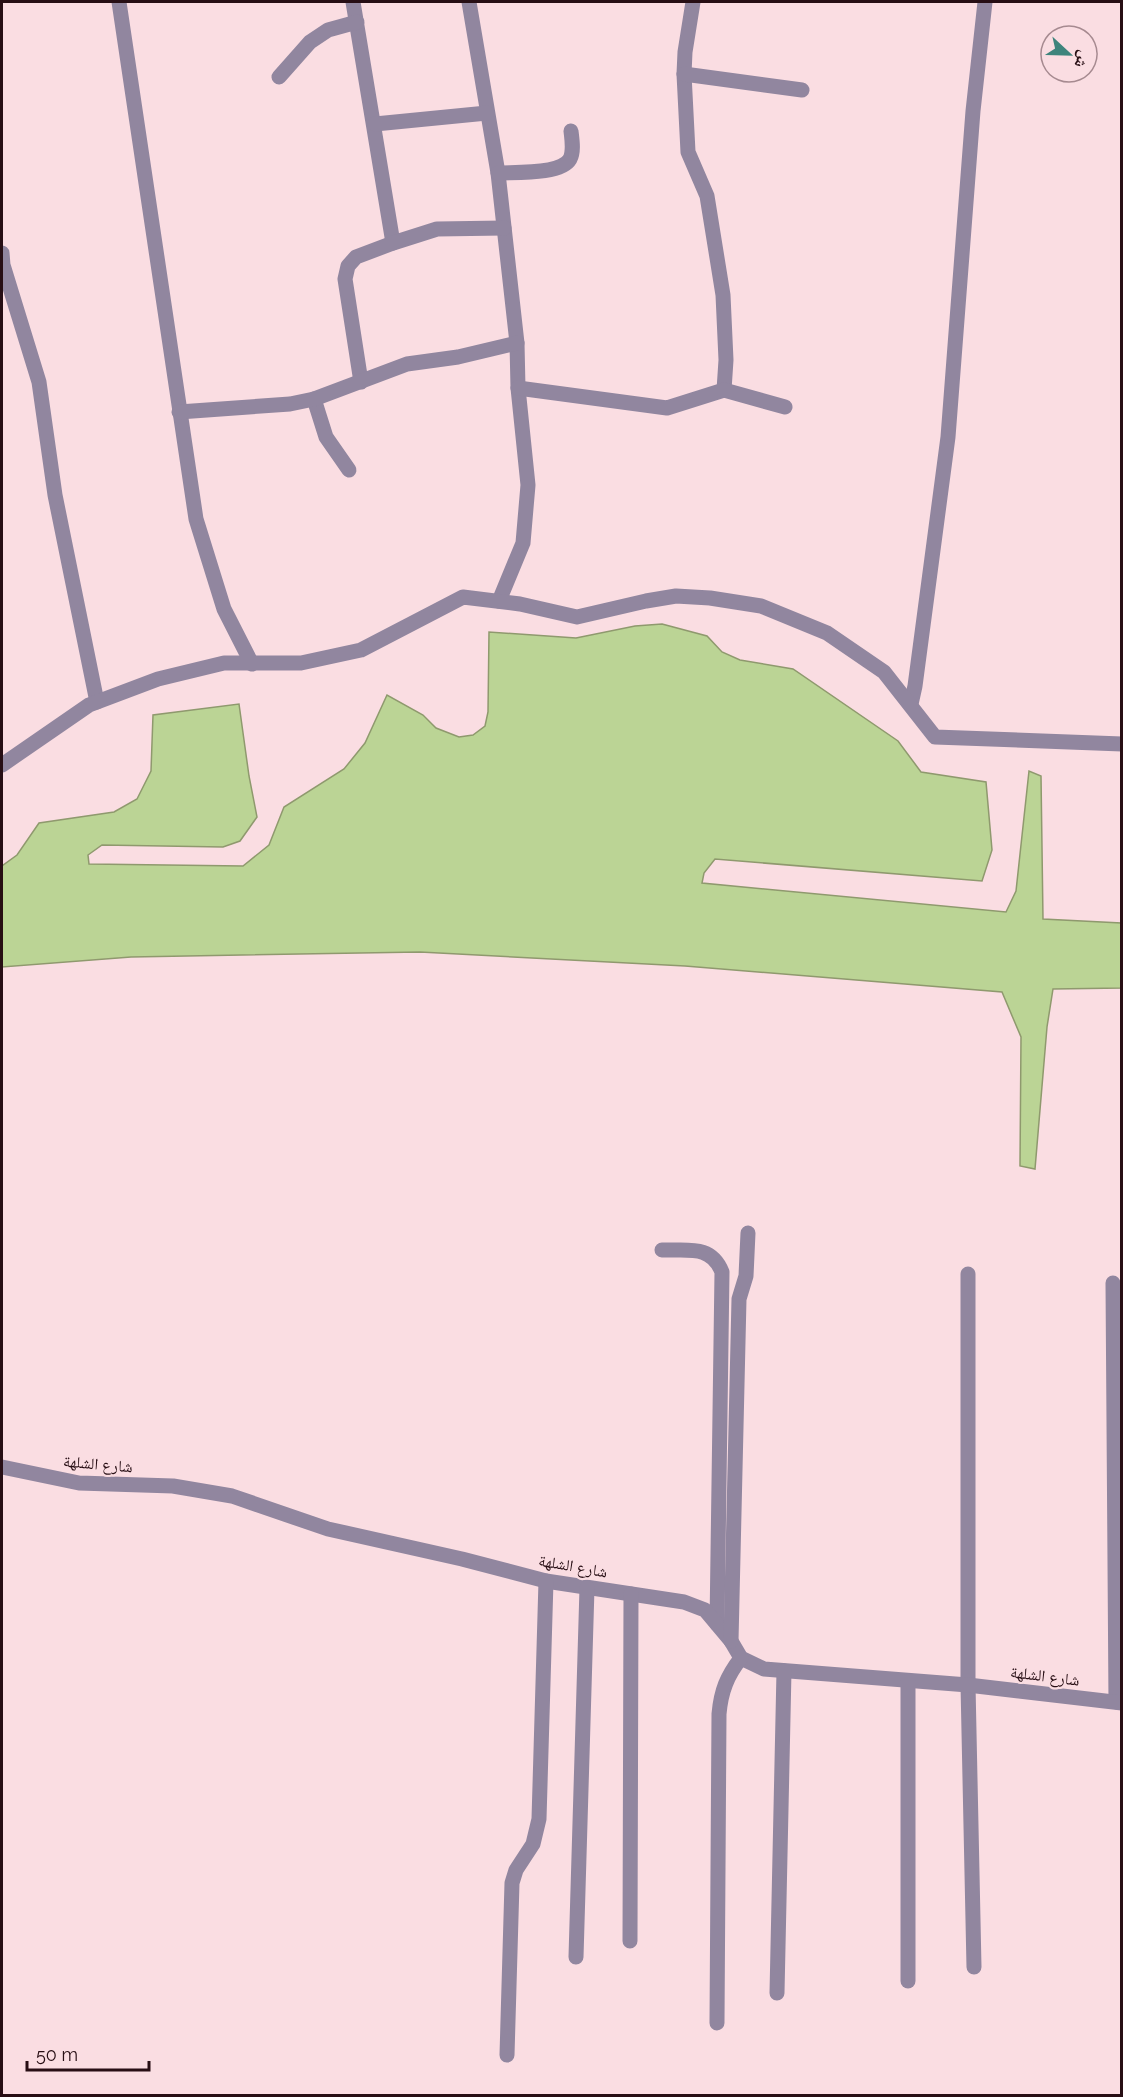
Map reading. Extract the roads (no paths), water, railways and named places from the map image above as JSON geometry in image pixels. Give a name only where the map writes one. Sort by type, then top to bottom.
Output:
[{"type":"street","points":[[119,2],[196,519],[224,609],[252,664]]},
{"type":"street","points":[[354,2],[393,243]]},
{"type":"street","points":[[469,2],[498,173],[517,343],[518,388],[528,485],[523,543],[499,602]]},
{"type":"street","points":[[693,2],[684,74],[688,152],[707,196],[723,295],[726,360],[724,390]]},
{"type":"street","points":[[911,704],[917,674],[948,437],[985,2]]},
{"type":"street","points":[[279,77],[310,42],[328,30],[357,22]]},
{"type":"street","points":[[684,74],[802,90]]},
{"type":"street","points":[[375,124],[488,113]]},
{"type":"street","points":[[498,173],[553,170],[564,166],[572,150],[571,131]]},
{"type":"street","points":[[361,382],[345,279],[348,266],[356,257],[437,229],[504,228]]},
{"type":"street","points":[[2,254],[3,265],[39,382],[55,495],[97,702]]},
{"type":"street","points":[[179,412],[290,404],[314,399],[407,363],[458,357],[517,343]]},
{"type":"street","points":[[518,388],[667,408],[724,390],[785,407]]},
{"type":"street","points":[[314,399],[326,437],[349,470]]},
{"type":"street","points":[[2,765],[89,705],[158,679],[224,663],[301,663],[361,650],[463,597],[520,604],[577,617],[676,596],[710,598],[761,606],[827,633],[884,672],[935,737],[1122,744]]},
{"type":"street","points":[[731,1641],[739,1299],[746,1276],[748,1233]]},
{"type":"street","points":[[662,1250],[705,1251],[717,1260],[722,1272],[717,1624]]},
{"type":"street","points":[[968,1274],[968,1685],[974,1967]]},
{"type":"street","points":[[1113,1283],[1119,1702]]},
{"type":"street","name":"شارع الشلهة","points":[[2,1467],[79,1483],[173,1486],[232,1496],[328,1529],[462,1559],[546,1581],[684,1602],[705,1610],[731,1641],[741,1658],[764,1669],[968,1685],[1119,1702]]},
{"type":"street","points":[[507,2055],[512,1883],[516,1870],[533,1844],[539,1819],[546,1581]]},
{"type":"street","points":[[576,1957],[586,1588]]},
{"type":"street","points":[[630,1941],[631,1594]]},
{"type":"street","points":[[717,2023],[719,1714],[725,1683],[741,1658]]},
{"type":"street","points":[[777,1993],[784,1671]]},
{"type":"street","points":[[908,1681],[908,1981]]}]
